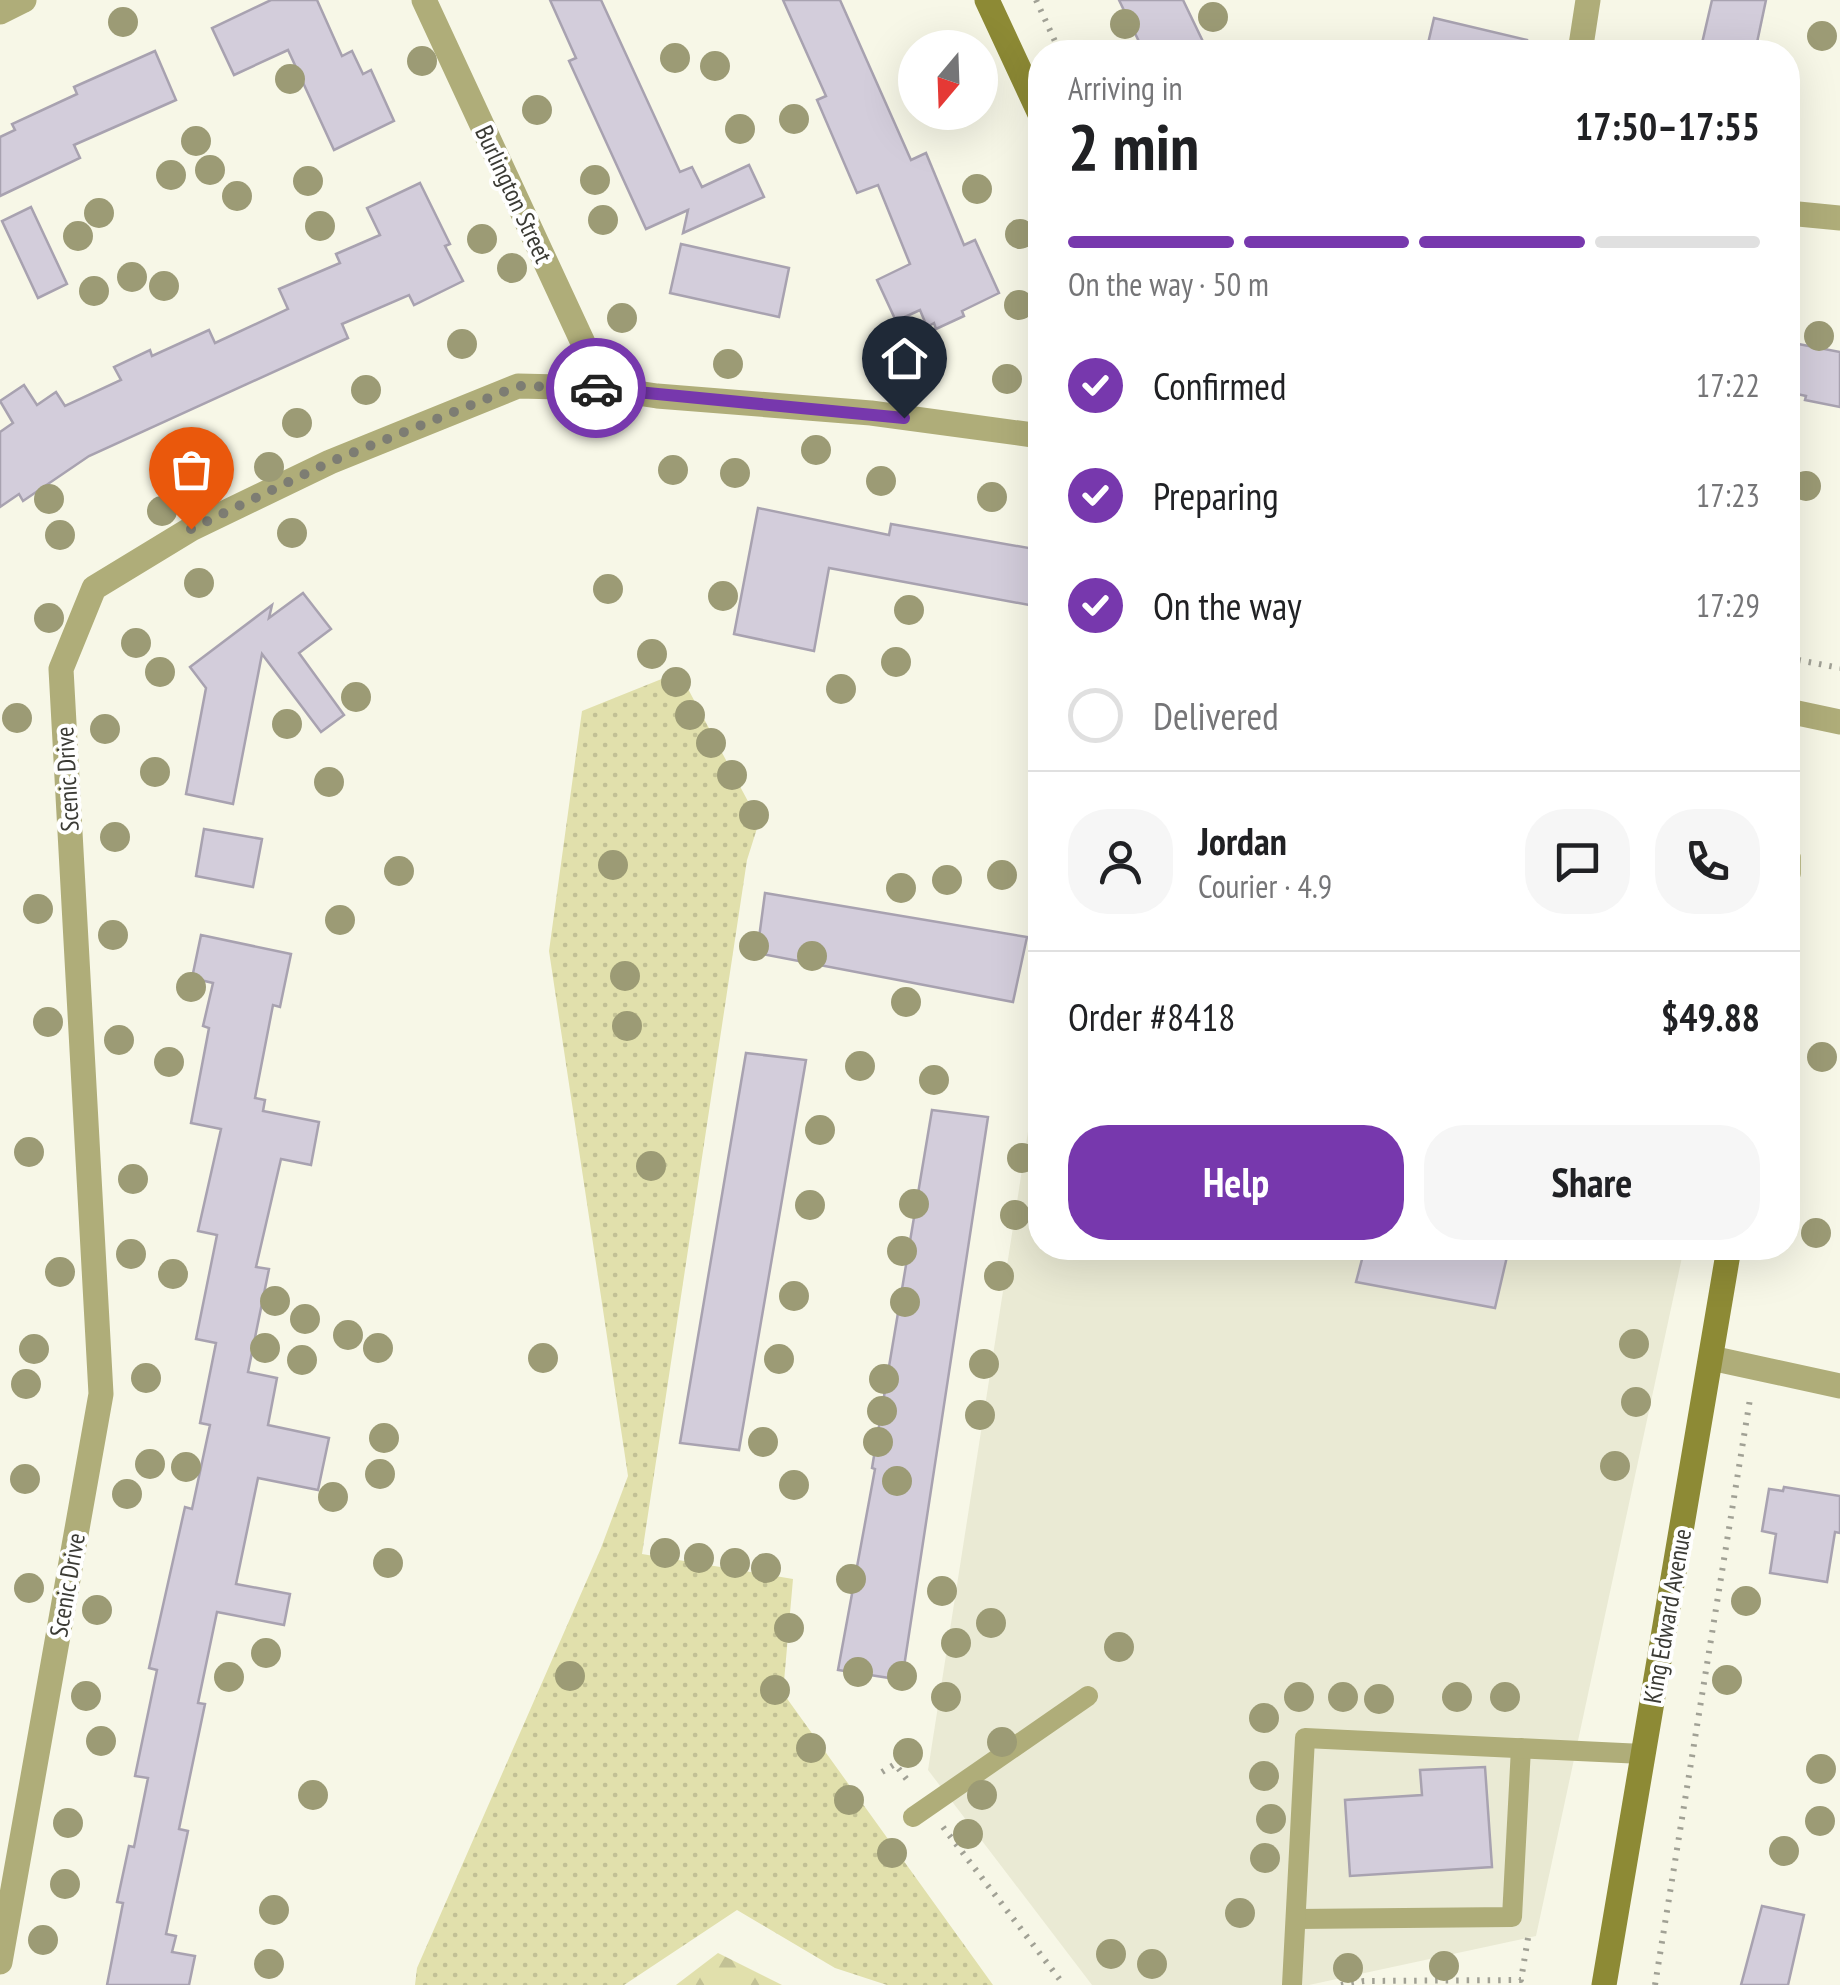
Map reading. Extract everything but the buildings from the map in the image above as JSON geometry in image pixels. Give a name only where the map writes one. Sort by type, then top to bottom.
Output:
[{"type":"street","points":[[0,12],[24,0]]},
{"type":"street","name":"Burlington Street","points":[[424,0],[604,388]]},
{"type":"street","points":[[987,0],[1028,88]]},
{"type":"street","points":[[1582,40],[1588,0]]},
{"type":"street","points":[[1800,214],[1840,218]]},
{"type":"street","name":"Scenic Drive","points":[[0,1962],[102,1394],[61,669],[94,588],[191,529],[330,462],[518,386],[604,388],[657,396],[871,413],[1028,434]]},
{"type":"street","points":[[1800,714],[1840,722]]},
{"type":"street","name":"King Edward Avenue","points":[[1604,1985],[1726,1260]]},
{"type":"street","points":[[1711,1358],[1840,1386]]},
{"type":"lane","points":[[919,1811],[1088,1696]]},
{"type":"lane","points":[[1292,1985],[1305,1738],[1644,1754]]},
{"type":"lane","points":[[1296,1919],[1512,1917],[1521,1748]]},
{"type":"path","points":[[1036,0],[1054,40]]},
{"type":"path","points":[[1800,660],[1840,668]]},
{"type":"path","points":[[1655,1985],[1750,1397]]},
{"type":"path","points":[[882,1772],[896,1764],[919,1811],[1064,1985]]},
{"type":"shaded area","points":[[1028,1132],[1028,1260],[1681,1260],[1536,1936],[1309,1985],[1092,1985],[928,1770]]},
{"type":"green space","points":[[679,672],[759,822],[747,860],[642,1554],[793,1579],[783,1693],[993,1985],[887,1985],[835,1968],[737,1910],[624,1985],[415,1985],[417,1968],[601,1548],[628,1476],[549,951],[582,711]]},
{"type":"green space","points":[[718,1953],[782,1985],[676,1985]]},
{"type":"way so far","points":[[191,529],[330,462],[518,386],[596,388]]},
{"type":"route","points":[[596,388],[904,418]]}]
